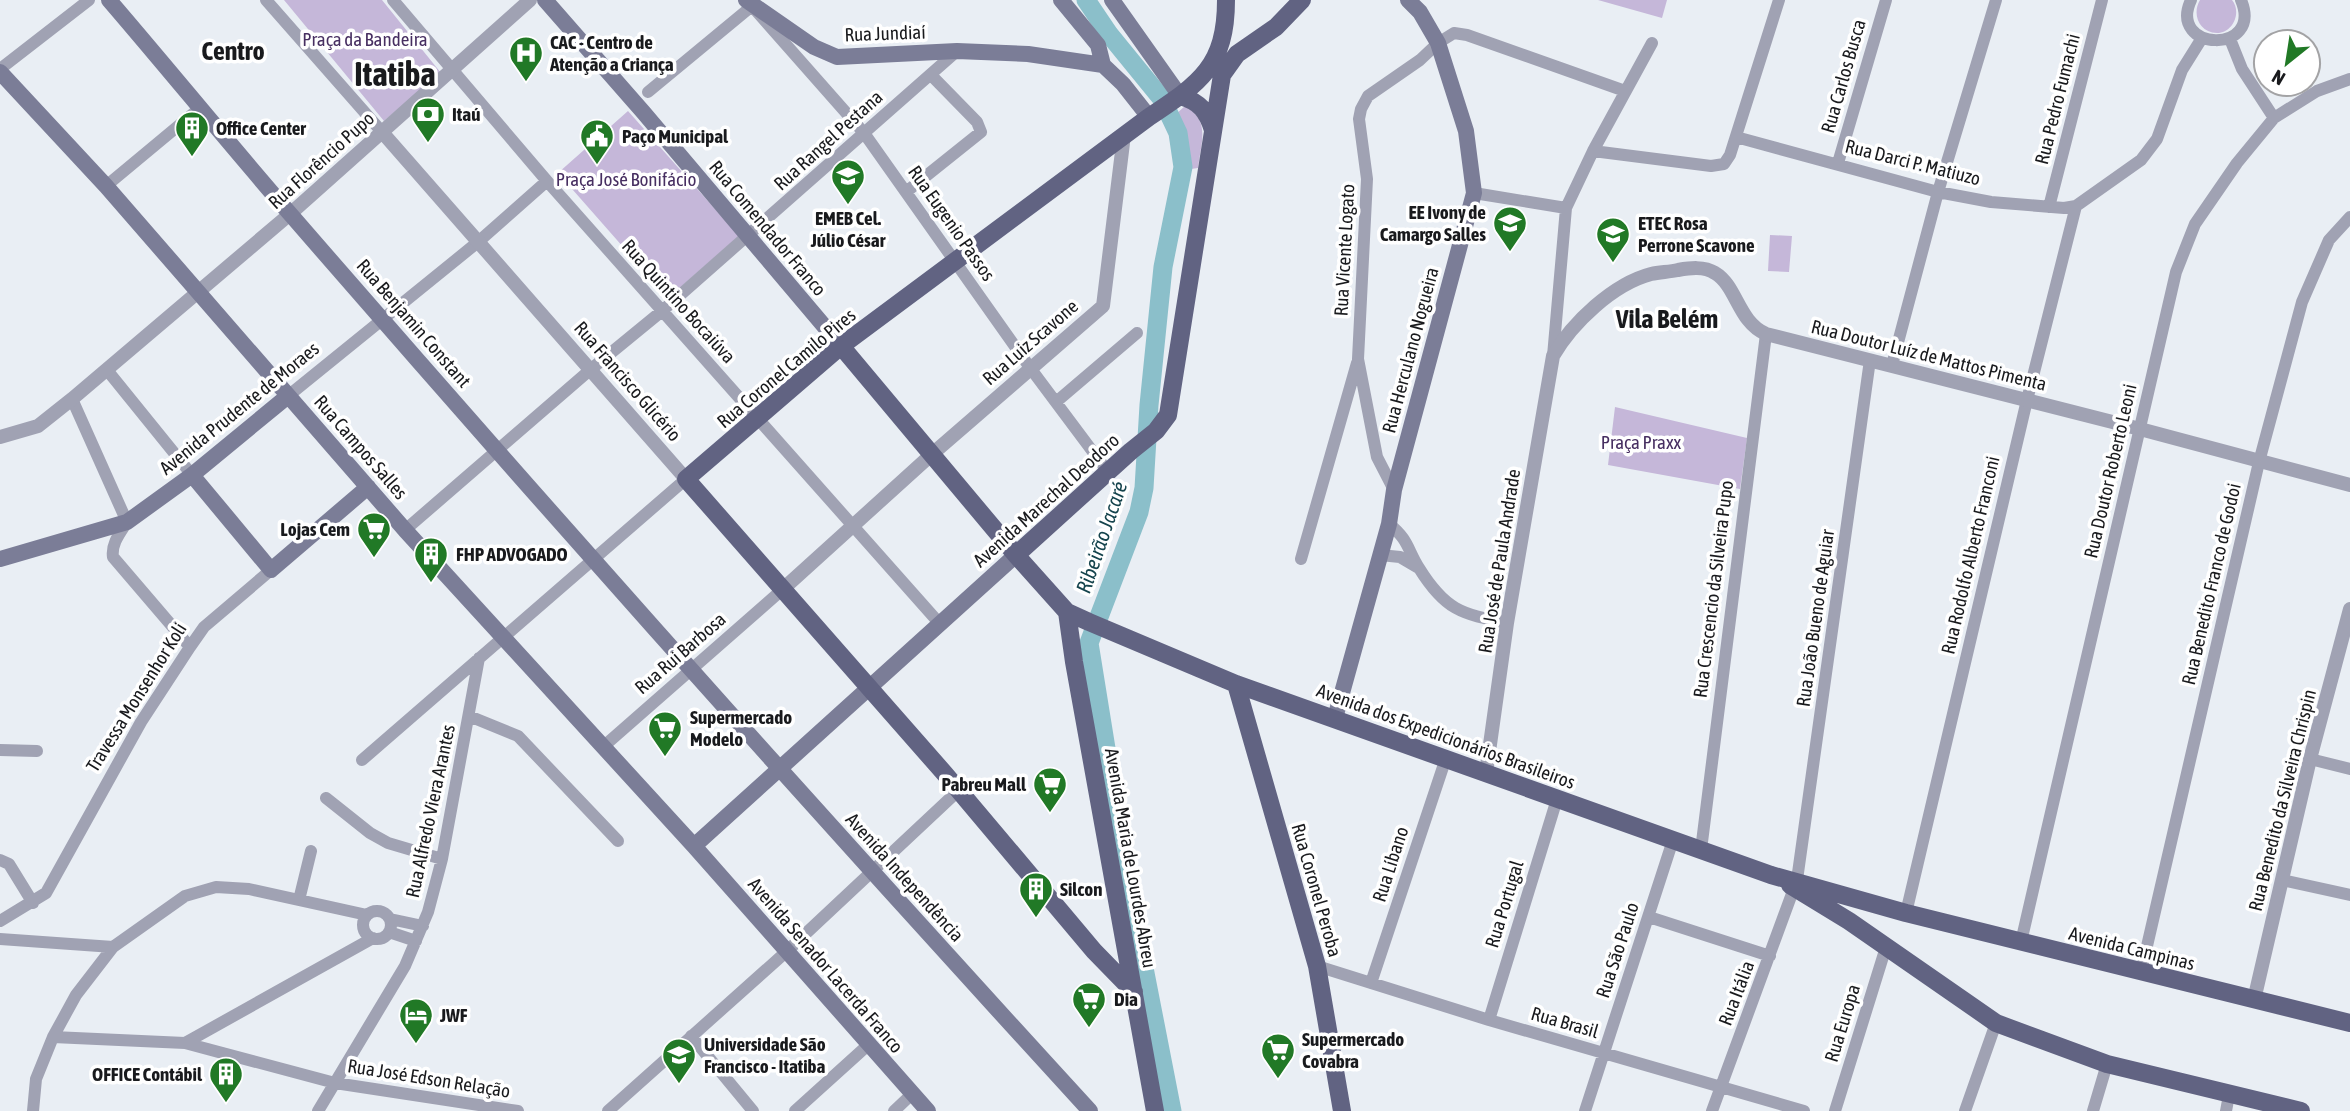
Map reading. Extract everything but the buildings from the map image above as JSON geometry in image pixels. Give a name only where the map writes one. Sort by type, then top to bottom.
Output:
[{"type":"main road","name":"Rua Benjamin Constant","points":[[109,0],[290,214],[690,670]]},
{"type":"main road","name":"Rua Comendador Franco","points":[[545,0],[1067,612]]},
{"type":"main road","points":[[1061,0],[1098,45],[1103,65],[1152,115]]},
{"type":"main road","points":[[1112,0],[1177,98]]},
{"type":"main road","points":[[1124,135],[1177,98],[1207,72],[1217,58],[1226,25],[1226,0]]},
{"type":"main road","points":[[1226,25],[1230,36],[1248,46],[1276,27],[1302,0]]},
{"type":"main road","name":"Rua Herculano Nogueira","points":[[1335,718],[1389,524],[1394,490],[1474,193],[1465,131],[1438,43],[1420,6],[1408,0]]},
{"type":"main road","name":"Rua Jundiaí","points":[[749,3],[814,47],[837,57],[957,51],[1028,54],[1103,65]]},
{"type":"main road","name":"Avenida Marechal Deodoro","points":[[694,846],[1156,431],[1168,415],[1173,397],[1222,75],[1237,54],[1248,46]]},
{"type":"main road","name":"Rua Campos Salles","points":[[0,71],[106,186],[405,530],[694,846]]},
{"type":"main road","points":[[1177,98],[1195,100],[1208,114],[1213,130]]},
{"type":"main road","name":"Rua Coronel Camilo Pires","points":[[686,479],[841,346],[1124,135]]},
{"type":"main road","name":"Avenida Prudente de Moraes","points":[[0,559],[127,522],[192,475],[288,396]]},
{"type":"main road","points":[[192,475],[271,570]]},
{"type":"main road","name":"Rua Francisco Glicério","points":[[686,479],[959,790],[1094,951],[1134,992]]},
{"type":"main road","name":"Travessa Monsenhor Koli","points":[[271,570],[369,488]]},
{"type":"main road","name":"Avenida dos Expedicionários Brasileiros","points":[[1067,612],[1236,684],[1795,884]]},
{"type":"main road","name":"Avenida Maria de Lourdes Abreu","points":[[1067,612],[1155,1111]]},
{"type":"main road","name":"Avenida Independência","points":[[690,670],[1090,1111]]},
{"type":"main road","name":"Rua Coronel Peroba","points":[[1236,684],[1317,966],[1342,1111]]},
{"type":"main road","name":"Avenida Senador Lacerda Franco","points":[[694,846],[928,1111]]},
{"type":"main road","points":[[1795,884],[1996,1023],[2107,1064],[2227,1103],[2301,1111]]},
{"type":"main road","name":"Avenida Campinas","points":[[1795,884],[2350,1023]]},
{"type":"main road","points":[[1841,916],[1850,900],[1857,898]]},
{"type":"main road","name":"Avenida Campinas","points":[[1841,916],[1905,913]]},
{"type":"main road","points":[[1094,951],[1111,945],[1122,930]]},
{"type":"street","points":[[0,71],[89,0]]},
{"type":"street","name":"Rua Francisco Glicério","points":[[266,0],[686,479]]},
{"type":"street","name":"Rua Quintino Bocaiúva","points":[[393,0],[547,181],[940,624]]},
{"type":"street","name":"Rua Florêncio Pupo","points":[[0,437],[38,426],[72,399],[290,214],[530,0]]},
{"type":"street","points":[[1593,151],[1711,166],[1724,164],[1730,155],[1779,0]]},
{"type":"street","name":"Rua Carlos Busca","points":[[1838,163],[1886,0]]},
{"type":"street","points":[[1892,365],[1938,192],[1996,0]]},
{"type":"street","name":"Rua Pedro Fumachi","points":[[2049,207],[2102,0]]},
{"type":"street","points":[[2187,2],[2190,24],[2202,38],[2211,41],[2230,39],[2242,25],[2245,16],[2241,0]]},
{"type":"street","points":[[648,92],[749,3]]},
{"type":"street","name":"Rua Eugenio Passos","points":[[749,3],[864,133],[1031,369],[1108,472]]},
{"type":"street","points":[[1438,43],[1454,33],[1467,36],[1625,91]]},
{"type":"street","points":[[2076,206],[2141,160],[2157,139],[2182,70],[2202,38]]},
{"type":"street","points":[[2230,39],[2242,69],[2274,118]]},
{"type":"street","name":"Rua Vicente Logato","points":[[1394,490],[1377,457],[1358,359],[1367,179],[1359,119],[1361,108],[1368,96],[1420,60],[1438,43]]},
{"type":"street","points":[[1553,356],[1566,208],[1593,151],[1652,43]]},
{"type":"street","name":"Rua Rangel Pestana","points":[[405,530],[590,370],[662,312],[957,51]]},
{"type":"street","points":[[906,192],[981,132],[977,122],[931,75]]},
{"type":"street","name":"Rua Doutor Roberto Leoni","points":[[2021,942],[2176,272],[2195,224],[2237,163],[2274,118],[2317,91],[2350,79]]},
{"type":"street","points":[[106,186],[201,107]]},
{"type":"street","name":"Rua Luiz Scavone","points":[[783,589],[931,455],[1103,306],[1124,135]]},
{"type":"street","name":"Rua Darci P. Matiuzo","points":[[1736,137],[1938,192],[1991,202],[2049,207],[2076,206]]},
{"type":"street","name":"Avenida Prudente de Moraes","points":[[288,396],[478,242],[547,181]]},
{"type":"street","points":[[1474,193],[1566,208]]},
{"type":"street","name":"Rua Rodolfo Alberto Franconi","points":[[1905,913],[2026,400],[2076,206]]},
{"type":"street","name":"Rua Benedito Franco de Godoi","points":[[2141,972],[2259,462],[2302,302],[2329,240],[2350,217]]},
{"type":"street","points":[[1553,356],[1565,335],[1586,315],[1631,282],[1650,274],[1690,268],[1715,273],[1723,280],[1751,324],[1766,334]]},
{"type":"street","points":[[1056,402],[1137,333]]},
{"type":"street","name":"Rua Doutor Luíz de Mattos Pimenta","points":[[1766,334],[2350,485]]},
{"type":"street","name":"Rua Crescencio da Silveira Pupo","points":[[1701,850],[1766,334]]},
{"type":"street","name":"Rua José de Paula Andrade","points":[[1486,773],[1507,623],[1553,356]]},
{"type":"street","points":[[1301,559],[1358,359]]},
{"type":"street","name":"Rua João Bueno de Aguiar","points":[[1795,884],[1870,360]]},
{"type":"street","points":[[107,370],[192,475]]},
{"type":"street","points":[[72,399],[127,522],[115,541],[113,557],[190,646]]},
{"type":"street","name":"Rua Coronel Camilo Pires","points":[[362,760],[686,479]]},
{"type":"street","points":[[1389,524],[1404,538],[1418,567],[1443,602],[1473,616],[1507,623]]},
{"type":"street","points":[[1380,555],[1400,557],[1418,567]]},
{"type":"street","name":"Travessa Monsenhor Koli","points":[[0,921],[46,893],[141,722],[190,646],[204,627],[271,570]]},
{"type":"street","name":"Rua Rui Barbosa","points":[[604,747],[783,589]]},
{"type":"street","name":"Rua Benedito da Silveira Chrispin","points":[[2254,1000],[2310,758],[2350,609]]},
{"type":"street","name":"Rua Alfredo Viera Arantes","points":[[318,1111],[405,966],[423,926],[442,859],[479,658]]},
{"type":"street","points":[[469,716],[518,736],[618,841]]},
{"type":"street","points":[[0,750],[37,751]]},
{"type":"street","name":"Rua Líbano","points":[[1371,983],[1446,758]]},
{"type":"street","points":[[2310,758],[2350,769]]},
{"type":"street","points":[[608,1111],[786,952],[959,790]]},
{"type":"street","points":[[326,798],[370,833],[388,843],[442,859]]},
{"type":"street","name":"Rua Portugal","points":[[1489,1020],[1556,799]]},
{"type":"street","name":"Rua São Paulo","points":[[1585,1111],[1673,840]]},
{"type":"street","points":[[299,900],[311,851]]},
{"type":"street","points":[[0,860],[9,864],[33,903]]},
{"type":"street","points":[[2282,880],[2350,895]]},
{"type":"street","name":"Rua Itália","points":[[1712,1111],[1795,884]]},
{"type":"street","points":[[33,1111],[36,1079],[53,1037],[76,995],[113,947],[185,896],[216,887],[249,889],[367,915],[380,911],[390,926],[416,941]]},
{"type":"street","points":[[367,915],[364,928],[373,938]]},
{"type":"street","points":[[1648,917],[1770,956]]},
{"type":"street","points":[[390,926],[423,926]]},
{"type":"street","points":[[185,1042],[373,938],[382,938],[390,926]]},
{"type":"street","points":[[0,939],[113,947]]},
{"type":"street","name":"Rua Europa","points":[[1835,1111],[1886,947]]},
{"type":"street","name":"Rua Brasil","points":[[1317,966],[1489,1020],[1804,1111]]},
{"type":"street","points":[[1965,1111],[1996,1023]]},
{"type":"street","name":"Rua José Edson Relação","points":[[53,1037],[185,1042],[335,1083],[518,1111]]},
{"type":"street","points":[[691,1037],[753,1111]]},
{"type":"street","points":[[795,1111],[869,1045]]},
{"type":"street","points":[[2093,1111],[2107,1064]]},
{"type":"street","points":[[894,1111],[912,1094]]},
{"type":"green space","name":"Praça da Bandeira","points":[[284,0],[382,0],[441,73],[384,121]]},
{"type":"green space","points":[[1598,0],[1667,0],[1662,18]]},
{"type":"green space","points":[[2200,0],[2232,0],[2236,16],[2231,26],[2217,33],[2201,26],[2197,16]]},
{"type":"green space","points":[[1185,106],[1193,112],[1201,125],[1202,141],[1198,168],[1191,169],[1184,133],[1175,115]]},
{"type":"green space","name":"Praça José Bonifácio","points":[[628,111],[739,236],[668,298],[558,173]]},
{"type":"green space","points":[[1770,235],[1792,236],[1789,272],[1768,271]]},
{"type":"green space","name":"Praça Praxx","points":[[1615,407],[1747,438],[1740,489],[1608,465]]},
{"type":"waterway","name":"Ribeirão Jacaré","points":[[1086,0],[1109,34],[1162,99],[1178,133],[1183,167],[1163,267],[1149,405],[1144,488],[1139,512],[1089,643],[1129,891],[1172,1111]]},
{"type":"place","name":"CAC - Centro de Atenção a Criança","points":[[526,83]]},
{"type":"place","name":"Itaú","points":[[428,144]]},
{"type":"place","name":"Office Center","points":[[192,158]]},
{"type":"place","name":"Paço Municipal","points":[[597,166]]},
{"type":"place","name":"EMEB Cel. Júlio César","points":[[848,206]]},
{"type":"place","name":"EE Ivony de Camargo Salles","points":[[1510,253]]},
{"type":"place","name":"ETEC Rosa Perrone Scavone","points":[[1613,264]]},
{"type":"place","name":"Lojas Cem","points":[[374,559]]},
{"type":"place","name":"FHP ADVOGADO","points":[[431,584]]},
{"type":"place","name":"Supermercado Modelo","points":[[665,758]]},
{"type":"place","name":"Pabreu Mall","points":[[1050,814]]},
{"type":"place","name":"Silcon","points":[[1036,919]]},
{"type":"place","name":"Dia","points":[[1089,1029]]},
{"type":"place","name":"JWF","points":[[416,1045]]},
{"type":"place","name":"Supermercado Covabra","points":[[1278,1080]]},
{"type":"place","name":"Universidade São Francisco - Itatiba","points":[[679,1085]]},
{"type":"place","name":"OFFICE Contábil","points":[[226,1104]]},
{"type":"district","name":"Centro","points":[[233,51]]},
{"type":"district","name":"Itatiba","points":[[395,74]]},
{"type":"district","name":"Vila Belém","points":[[1667,319]]}]
